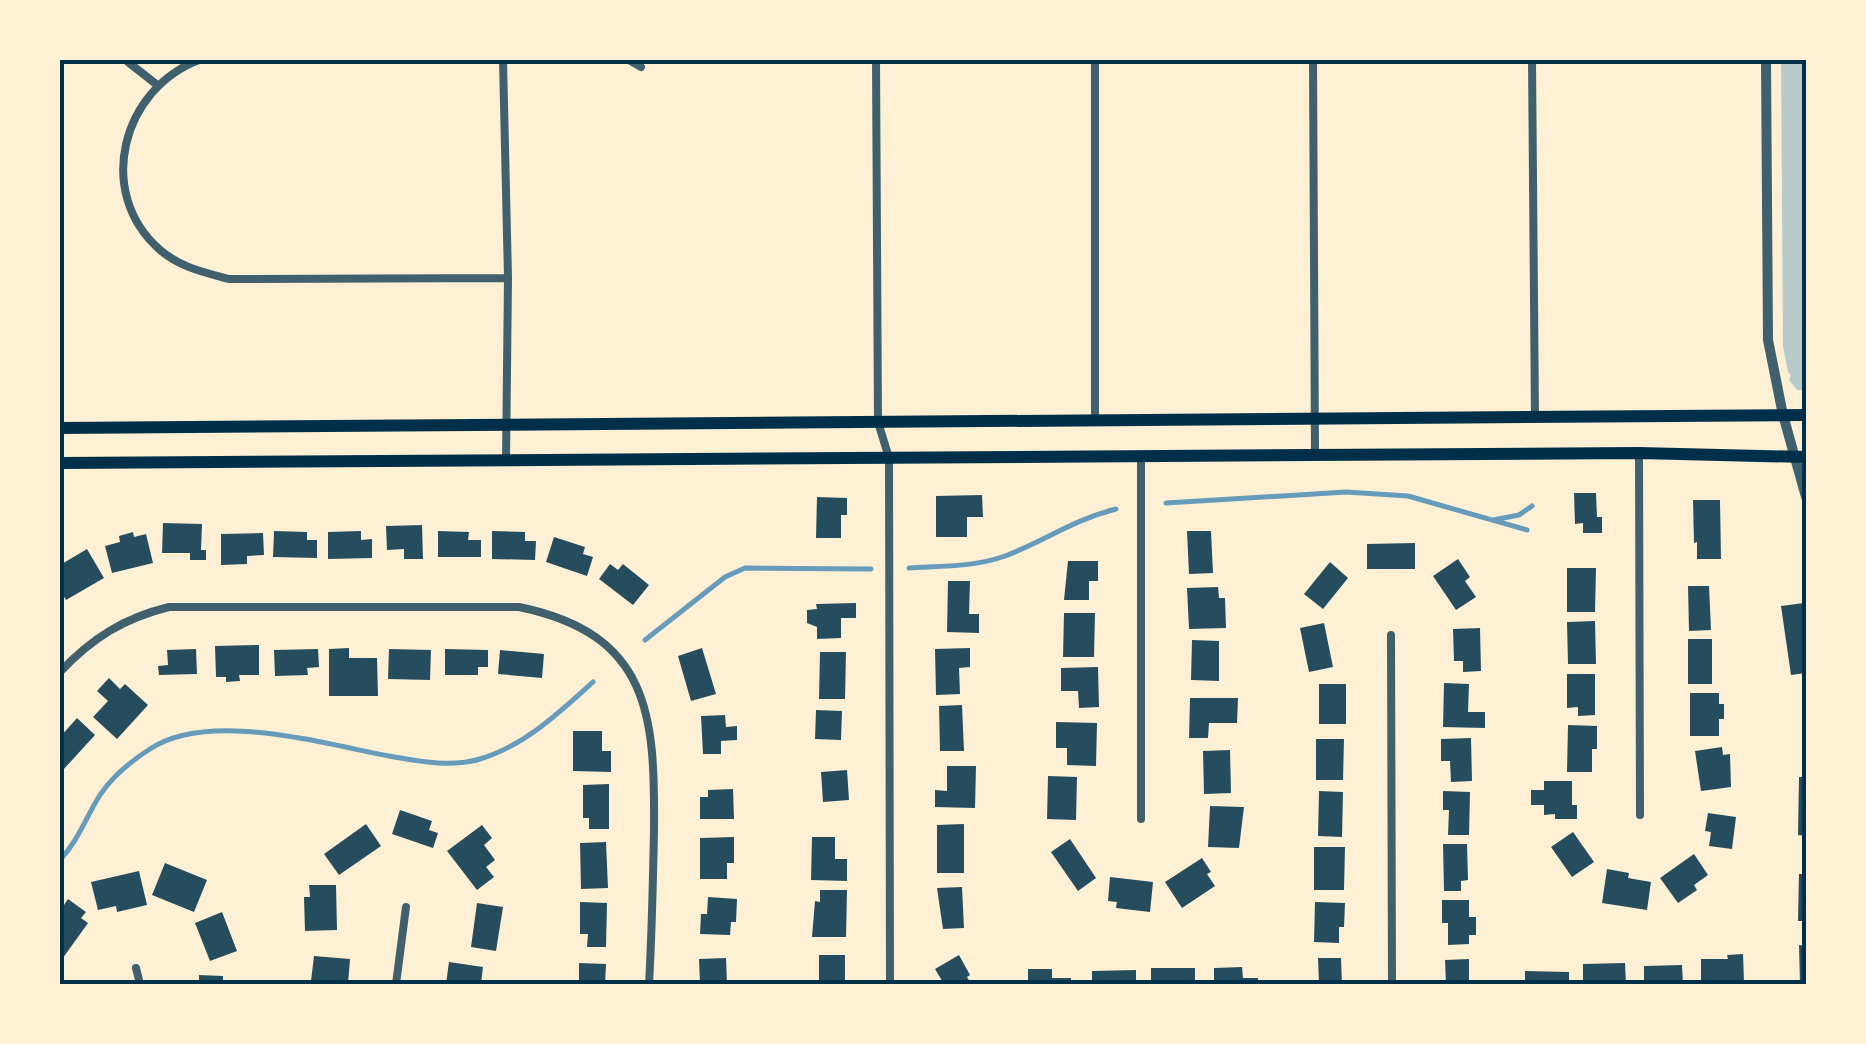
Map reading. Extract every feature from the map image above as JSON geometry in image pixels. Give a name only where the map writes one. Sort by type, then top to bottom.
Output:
[{"type":"main road","points":[[60,428],[1806,415]]},
{"type":"main road","points":[[60,464],[1639,453],[1800,457]]},
{"type":"street","points":[[199,60],[156,84],[142,102],[126,137],[124,177],[133,213],[160,250],[188,268],[229,279],[508,278]]},
{"type":"street","points":[[503,60],[508,278],[506,460]]},
{"type":"street","points":[[629,60],[641,66]]},
{"type":"street","points":[[876,60],[878,422],[888,458],[890,984]]},
{"type":"street","points":[[1095,60],[1095,420]]},
{"type":"street","points":[[1314,60],[1315,455]]},
{"type":"street","points":[[1532,60],[1535,417]]},
{"type":"street","points":[[1766,60],[1768,340],[1783,415],[1800,457],[1806,496]]},
{"type":"street","points":[[128,62],[156,84]]},
{"type":"street","points":[[1639,453],[1640,815]]},
{"type":"street","points":[[1141,457],[1141,819]]},
{"type":"street","points":[[60,672],[101,634],[136,616],[169,607],[519,607],[562,618],[589,632],[620,661],[638,689],[649,718],[654,748],[649,984]]},
{"type":"street","points":[[1391,635],[1392,984]]},
{"type":"street","points":[[396,984],[406,907]]},
{"type":"street","points":[[136,968],[140,984]]},
{"type":"shaded area","points":[[1781,60],[1806,60],[1806,390],[1797,390],[1789,380],[1783,346]]},
{"type":"building","points":[[1574,493],[1596,493],[1602,533],[1583,533],[1583,523],[1575,524]]},
{"type":"building","points":[[982,495],[983,517],[967,517],[967,537],[936,537],[936,496]]},
{"type":"building","points":[[817,497],[847,498],[847,515],[841,515],[841,538],[816,538]]},
{"type":"building","points":[[1693,500],[1720,500],[1721,559],[1697,559]]},
{"type":"building","points":[[163,523],[202,524],[201,550],[206,550],[206,560],[190,560],[190,553],[162,553]]},
{"type":"building","points":[[422,525],[423,559],[404,559],[404,549],[387,550],[386,526]]},
{"type":"building","points":[[274,531],[307,532],[307,540],[317,540],[317,558],[273,557]]},
{"type":"building","points":[[361,531],[361,540],[372,539],[372,558],[328,559],[328,532]]},
{"type":"building","points":[[438,531],[469,532],[468,540],[481,540],[481,557],[438,557]]},
{"type":"building","points":[[492,531],[525,532],[525,541],[536,541],[535,560],[492,559]]},
{"type":"building","points":[[1187,531],[1211,531],[1213,573],[1189,574]]},
{"type":"building","points":[[133,532],[134,537],[146,534],[153,563],[112,573],[105,546],[120,542],[119,536]]},
{"type":"building","points":[[263,533],[264,555],[247,556],[247,564],[221,565],[221,534]]},
{"type":"building","points":[[554,537],[585,547],[583,554],[593,557],[587,576],[546,562]]},
{"type":"building","points":[[1415,543],[1415,569],[1367,569],[1367,544]]},
{"type":"building","points":[[87,549],[104,578],[66,600],[60,590],[60,565]]},
{"type":"building","points":[[1458,559],[1470,577],[1465,581],[1476,597],[1456,610],[1433,576]]},
{"type":"building","points":[[1068,561],[1098,561],[1098,581],[1089,581],[1089,600],[1064,600]]},
{"type":"building","points":[[1330,562],[1348,578],[1323,609],[1304,594]]},
{"type":"building","points":[[610,564],[618,570],[623,564],[649,585],[633,605],[599,579]]},
{"type":"building","points":[[1567,568],[1596,568],[1595,612],[1567,612]]},
{"type":"building","points":[[948,581],[970,581],[969,614],[979,614],[979,633],[947,632]]},
{"type":"building","points":[[1688,586],[1709,586],[1711,630],[1689,631]]},
{"type":"building","points":[[1218,587],[1219,598],[1225,598],[1226,628],[1189,629],[1187,588]]},
{"type":"building","points":[[856,603],[856,618],[841,618],[841,638],[817,639],[817,627],[807,623],[807,610],[817,609],[816,604]]},
{"type":"building","points":[[1804,603],[1806,673],[1791,675],[1781,606]]},
{"type":"building","points":[[1064,613],[1095,613],[1094,657],[1063,657]]},
{"type":"building","points":[[1595,621],[1596,664],[1568,664],[1567,622]]},
{"type":"building","points":[[1324,623],[1333,667],[1309,672],[1300,628]]},
{"type":"building","points":[[1480,628],[1481,671],[1463,672],[1463,661],[1454,661],[1453,629]]},
{"type":"building","points":[[1688,639],[1712,639],[1712,684],[1688,684]]},
{"type":"building","points":[[1192,640],[1219,641],[1219,681],[1191,680]]},
{"type":"building","points":[[259,645],[259,675],[239,675],[240,681],[226,682],[226,677],[216,677],[215,646]]},
{"type":"building","points":[[349,648],[349,658],[377,658],[378,696],[329,696],[329,649]]},
{"type":"building","points":[[702,648],[716,694],[691,701],[678,656]]},
{"type":"building","points":[[970,648],[970,667],[959,668],[960,694],[936,695],[935,649]]},
{"type":"building","points":[[196,649],[197,674],[159,675],[158,666],[168,665],[167,650]]},
{"type":"building","points":[[318,649],[319,667],[307,668],[308,675],[275,676],[274,650]]},
{"type":"building","points":[[389,649],[431,650],[430,680],[388,679]]},
{"type":"building","points":[[445,649],[488,650],[488,667],[478,667],[478,675],[445,675]]},
{"type":"building","points":[[500,650],[544,654],[542,678],[498,674]]},
{"type":"building","points":[[820,652],[846,652],[845,699],[819,699]]},
{"type":"building","points":[[1098,667],[1099,707],[1079,708],[1078,691],[1061,691],[1061,668]]},
{"type":"building","points":[[1567,674],[1595,674],[1595,715],[1578,716],[1578,707],[1567,708]]},
{"type":"building","points":[[109,678],[120,689],[125,684],[148,705],[117,739],[93,717],[108,701],[97,691]]},
{"type":"building","points":[[1444,683],[1469,684],[1468,712],[1485,712],[1485,728],[1443,727]]},
{"type":"building","points":[[1319,684],[1346,684],[1346,724],[1319,724]]},
{"type":"building","points":[[1690,693],[1719,693],[1724,719],[1719,719],[1719,736],[1690,736]]},
{"type":"building","points":[[1802,694],[1806,694],[1806,755],[1802,755]]},
{"type":"building","points":[[1190,698],[1238,698],[1237,723],[1209,723],[1208,738],[1189,738]]},
{"type":"building","points":[[962,705],[964,751],[940,751],[939,706]]},
{"type":"building","points":[[816,710],[842,711],[841,740],[815,739]]},
{"type":"building","points":[[725,715],[726,727],[737,726],[737,740],[721,741],[721,754],[703,754],[701,716]]},
{"type":"building","points":[[77,718],[95,735],[63,770],[60,737]]},
{"type":"building","points":[[1056,722],[1097,723],[1096,766],[1067,765],[1067,748],[1056,748]]},
{"type":"building","points":[[1568,725],[1597,726],[1592,772],[1567,772]]},
{"type":"building","points":[[573,731],[602,731],[602,751],[611,751],[611,772],[573,771]]},
{"type":"building","points":[[1471,738],[1472,781],[1451,782],[1450,761],[1441,761],[1441,739]]},
{"type":"building","points":[[1316,739],[1344,739],[1343,780],[1316,780]]},
{"type":"building","points":[[1722,747],[1723,755],[1730,754],[1731,787],[1701,791],[1695,751]]},
{"type":"building","points":[[1230,750],[1231,793],[1204,794],[1203,751]]},
{"type":"building","points":[[947,766],[976,766],[975,808],[935,807],[935,790],[947,791]]},
{"type":"building","points":[[847,770],[849,800],[823,802],[821,772]]},
{"type":"building","points":[[1048,776],[1077,777],[1076,820],[1047,819]]},
{"type":"building","points":[[1799,777],[1806,777],[1806,836],[1798,835]]},
{"type":"building","points":[[1544,781],[1572,781],[1572,805],[1577,805],[1577,819],[1555,819],[1555,814],[1544,815],[1544,805],[1531,805],[1531,790],[1544,790]]},
{"type":"building","points":[[609,784],[609,829],[589,829],[589,818],[583,818],[583,785]]},
{"type":"building","points":[[733,789],[734,819],[700,819],[700,797],[708,797],[708,790]]},
{"type":"building","points":[[1319,791],[1343,792],[1342,837],[1318,836]]},
{"type":"building","points":[[1443,791],[1470,792],[1469,835],[1448,835],[1449,810],[1443,810]]},
{"type":"building","points":[[1210,806],[1244,807],[1239,848],[1208,847]]},
{"type":"building","points":[[400,810],[432,821],[429,830],[438,833],[433,848],[392,834]]},
{"type":"building","points":[[1708,813],[1736,817],[1732,849],[1709,846],[1711,832],[1705,831]]},
{"type":"building","points":[[366,824],[381,846],[339,875],[324,854]]},
{"type":"building","points":[[964,824],[964,873],[937,873],[937,825]]},
{"type":"building","points":[[482,825],[492,838],[484,845],[495,860],[486,867],[494,877],[477,890],[447,851]]},
{"type":"building","points":[[1573,832],[1594,862],[1572,877],[1551,847]]},
{"type":"building","points":[[734,837],[734,863],[727,863],[727,879],[700,879],[700,838]]},
{"type":"building","points":[[812,837],[835,837],[835,859],[847,859],[847,881],[811,880]]},
{"type":"building","points":[[1070,839],[1096,878],[1078,891],[1051,852]]},
{"type":"building","points":[[606,842],[608,888],[581,889],[580,843]]},
{"type":"building","points":[[1443,844],[1467,844],[1468,880],[1461,881],[1461,891],[1444,891]]},
{"type":"building","points":[[1314,847],[1345,847],[1344,890],[1314,890]]},
{"type":"building","points":[[1694,854],[1708,875],[1694,885],[1697,890],[1678,903],[1660,878]]},
{"type":"building","points":[[1202,858],[1215,886],[1182,908],[1165,882]]},
{"type":"building","points":[[165,863],[207,880],[194,912],[152,895]]},
{"type":"building","points":[[1607,869],[1651,882],[1647,910],[1602,903]]},
{"type":"building","points":[[139,871],[147,905],[117,912],[116,906],[98,910],[91,882]]},
{"type":"building","points":[[1799,874],[1806,874],[1806,921],[1798,921]]},
{"type":"building","points":[[1110,877],[1153,882],[1150,912],[1116,908],[1117,902],[1108,901]]},
{"type":"building","points":[[309,885],[336,885],[337,930],[305,931],[304,897],[310,897]]},
{"type":"building","points":[[962,887],[964,928],[943,929],[937,888]]},
{"type":"building","points":[[820,890],[847,890],[846,937],[812,937],[815,901],[820,902]]},
{"type":"building","points":[[708,897],[737,899],[736,922],[731,922],[730,935],[700,934],[701,914],[707,914]]},
{"type":"building","points":[[68,899],[86,912],[81,918],[88,923],[60,962],[60,911]]},
{"type":"building","points":[[1442,900],[1469,900],[1469,917],[1476,917],[1476,935],[1469,935],[1469,944],[1448,945],[1448,923],[1442,923]]},
{"type":"building","points":[[580,902],[607,903],[606,947],[587,947],[588,934],[580,934]]},
{"type":"building","points":[[1315,902],[1345,903],[1339,943],[1314,942]]},
{"type":"building","points":[[477,903],[503,907],[496,951],[471,947]]},
{"type":"building","points":[[222,912],[237,951],[210,961],[195,923]]},
{"type":"building","points":[[1799,945],[1806,946],[1806,984],[1800,984]]},
{"type":"building","points":[[1743,954],[1744,982],[1701,984],[1701,959],[1728,959],[1727,955]]},
{"type":"building","points":[[819,955],[845,955],[845,984],[819,984]]},
{"type":"building","points":[[959,955],[971,984],[944,984],[935,969]]},
{"type":"building","points":[[314,956],[350,959],[348,984],[311,981]]},
{"type":"building","points":[[726,958],[727,984],[700,984],[699,959]]},
{"type":"building","points":[[1318,958],[1341,958],[1342,984],[1319,984]]},
{"type":"building","points":[[1469,959],[1469,984],[1446,984],[1445,960]]},
{"type":"building","points":[[449,962],[483,967],[481,984],[446,984]]},
{"type":"building","points":[[579,963],[606,964],[605,984],[579,984]]},
{"type":"building","points":[[1625,963],[1626,984],[1583,984],[1583,964]]},
{"type":"building","points":[[1682,965],[1683,984],[1644,984],[1644,966]]},
{"type":"building","points":[[1242,967],[1243,978],[1258,978],[1258,984],[1214,984],[1214,968]]},
{"type":"building","points":[[1151,968],[1195,968],[1195,984],[1151,984]]},
{"type":"building","points":[[1028,969],[1052,969],[1052,978],[1071,978],[1071,984],[1028,984]]},
{"type":"building","points":[[1136,970],[1136,984],[1092,984],[1092,971]]},
{"type":"building","points":[[1525,971],[1569,972],[1569,984],[1525,984]]},
{"type":"building","points":[[199,975],[223,976],[223,984],[199,984]]},
{"type":"waterway","points":[[1166,503],[1346,492],[1408,496],[1527,530]]},
{"type":"waterway","points":[[1493,520],[1519,515],[1532,506]]},
{"type":"waterway","points":[[909,568],[994,560],[1116,509]]},
{"type":"waterway","points":[[645,640],[725,577],[745,568],[871,569]]},
{"type":"waterway","points":[[60,860],[110,782],[150,749],[175,738],[203,732],[267,733],[423,762],[469,762],[526,737],[593,682]]}]
